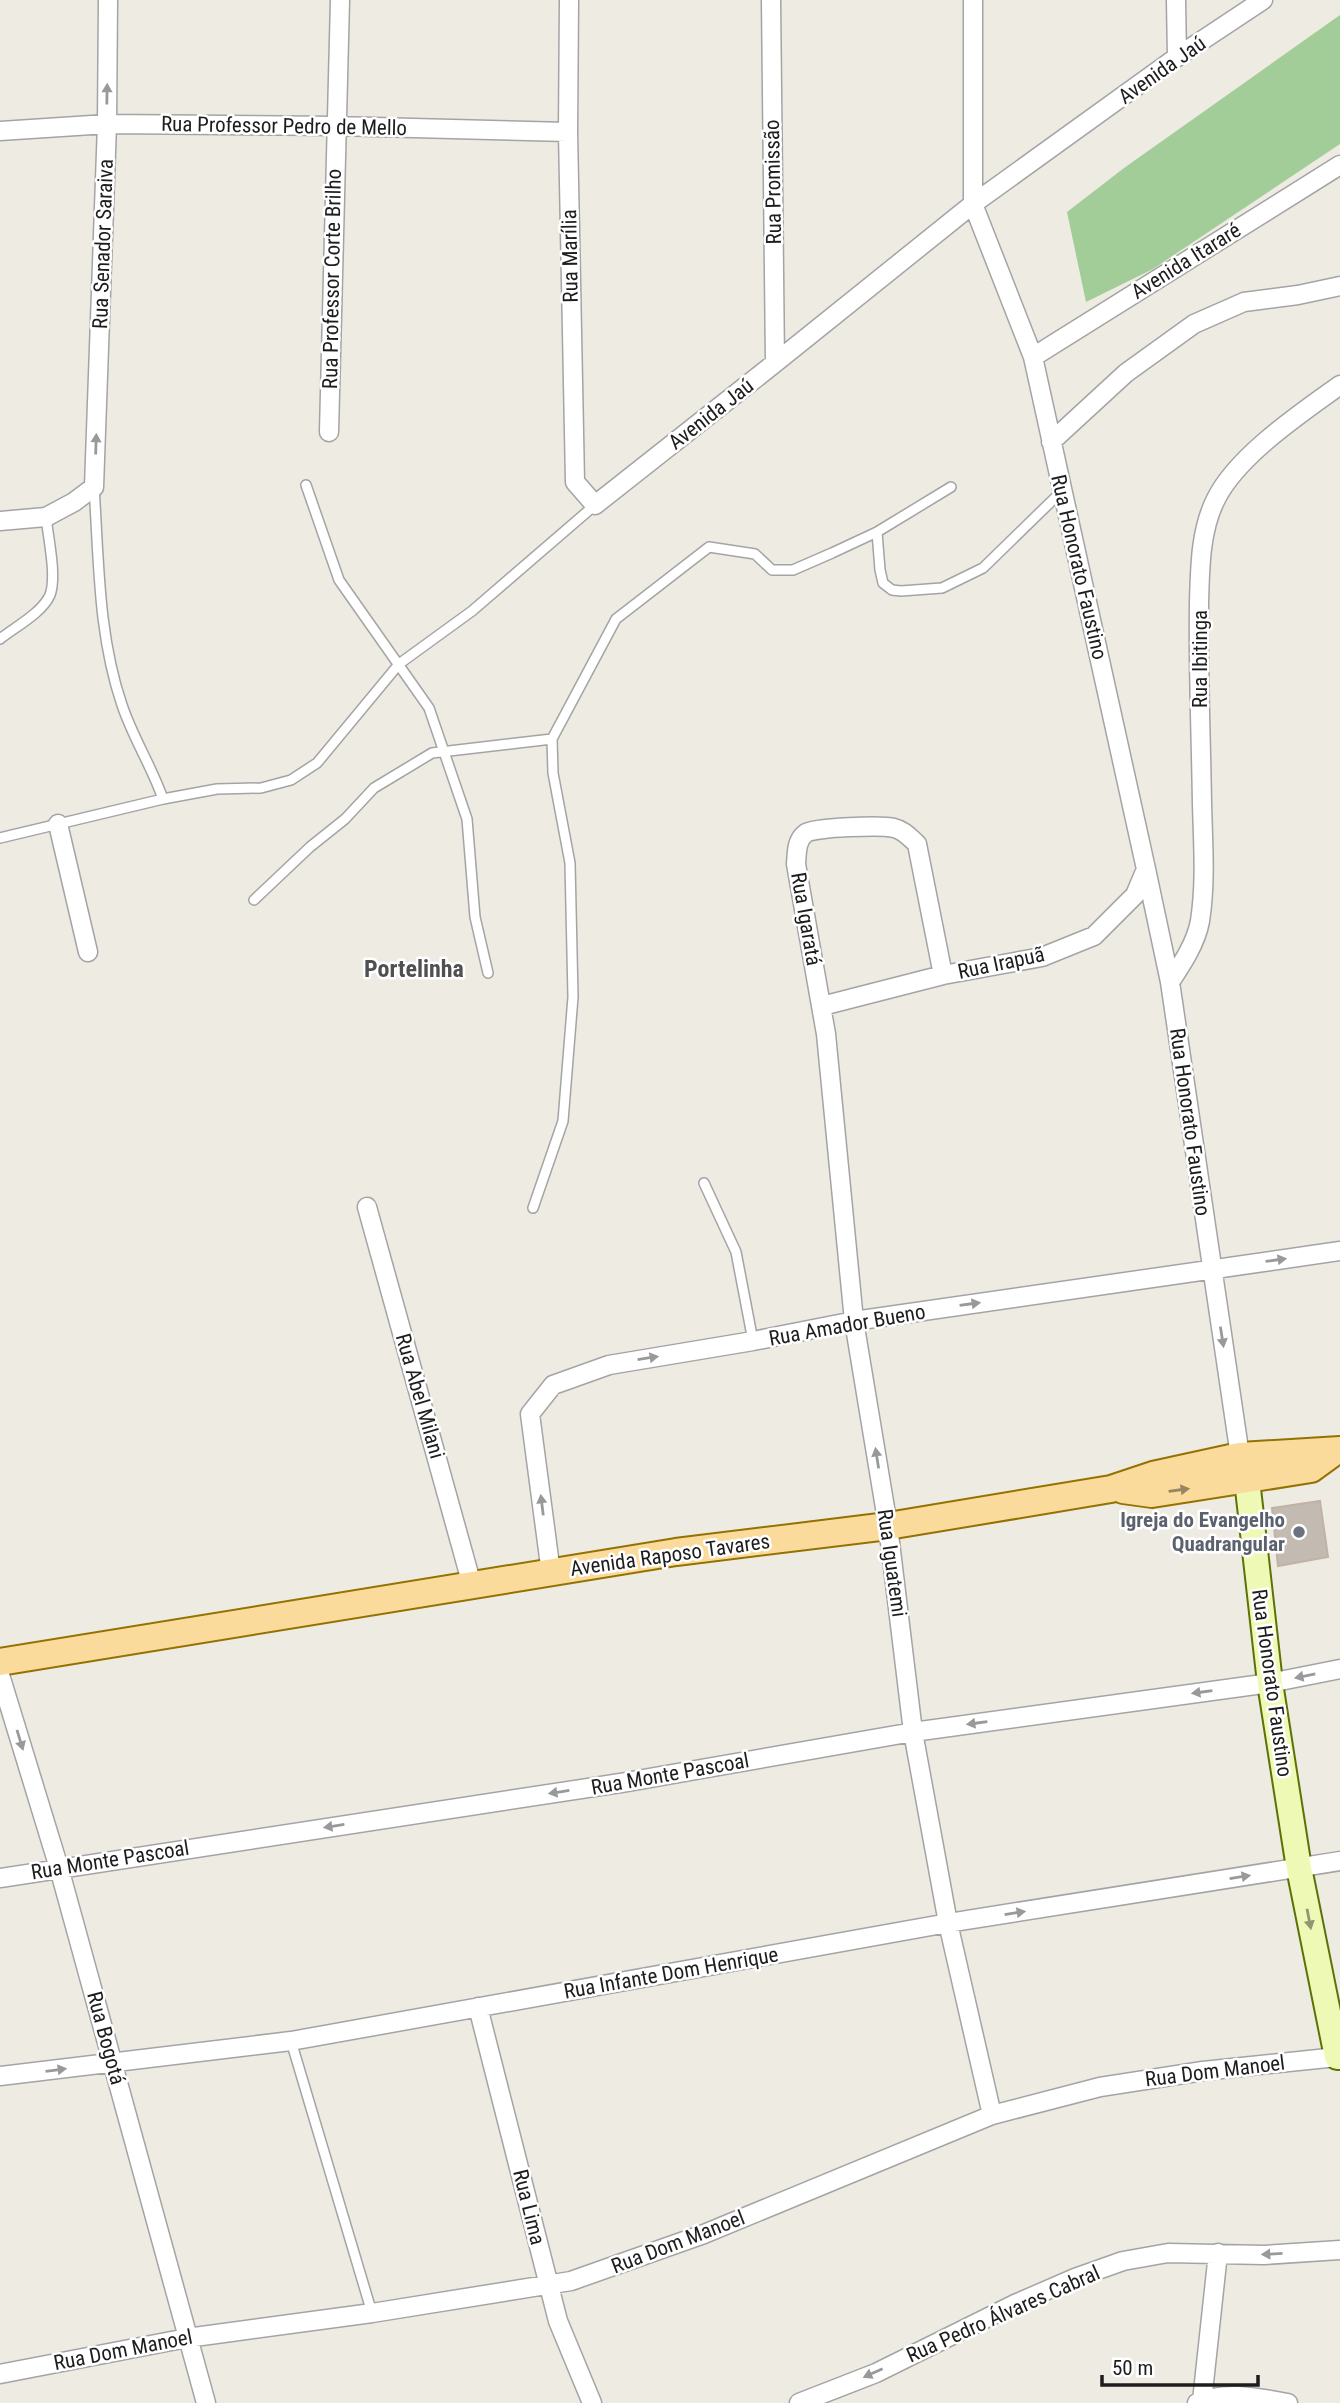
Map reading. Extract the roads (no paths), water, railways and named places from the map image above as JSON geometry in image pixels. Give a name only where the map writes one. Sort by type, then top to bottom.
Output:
[{"type":"main road","name":"Avenida Raposo Tavares","points":[[0,1662],[676,1552],[887,1525],[1111,1489],[1152,1494],[1244,1468],[1311,1469],[1338,1450]]},
{"type":"street","name":"Rua Senador Saraiva","points":[[94,487],[107,124],[108,0]]},
{"type":"street","name":"Rua Professor Corte Brilho","points":[[329,432],[340,0]]},
{"type":"street","name":"Rua Marília","points":[[569,0],[568,132],[575,482],[595,505]]},
{"type":"street","name":"Rua Promissão","points":[[771,0],[775,363]]},
{"type":"street","points":[[972,0],[973,204]]},
{"type":"street","points":[[1176,0],[1177,57]]},
{"type":"street","name":"Avenida Jaú","points":[[595,505],[973,204],[1177,57],[1263,0]]},
{"type":"street","name":"Rua Professor Pedro de Mello","points":[[0,131],[107,124],[568,132]]},
{"type":"street","name":"Avenida Itararé","points":[[1033,357],[1340,165]]},
{"type":"street","name":"Rua Honorato Faustino","points":[[973,204],[1033,357],[1170,982],[1244,1468],[1270,1683],[1299,1868],[1338,2057]]},
{"type":"street","points":[[1051,442],[1126,373],[1194,324],[1244,302],[1340,286]]},
{"type":"street","name":"Rua Ibitinga","points":[[1170,982],[1188,954],[1200,923],[1205,870],[1199,632],[1200,566],[1204,538],[1215,500],[1231,475],[1293,420],[1340,385]]},
{"type":"street","points":[[0,521],[46,517],[74,502],[94,487]]},
{"type":"street","points":[[58,824],[88,952]]},
{"type":"street","name":"Rua Igaratá","points":[[822,1006],[796,864],[798,843],[805,834],[817,828],[894,828],[907,834],[917,844],[943,975]]},
{"type":"street","name":"Rua Irapuã","points":[[822,1006],[943,975],[1042,957],[1094,936],[1135,895],[1146,869]]},
{"type":"street","name":"Rua Iguatemi","points":[[822,1006],[854,1321],[887,1525],[913,1732],[948,1923],[992,2115]]},
{"type":"street","name":"Rua Abel Milani","points":[[368,1207],[472,1586]]},
{"type":"street","name":"Rua Amador Bueno","points":[[551,1573],[530,1414],[553,1385],[609,1365],[854,1321],[1340,1251]]},
{"type":"street","name":"Rua Monte Pascoal","points":[[0,1878],[627,1782],[913,1732],[1270,1683],[1340,1669]]},
{"type":"street","name":"Rua Bogotá","points":[[0,1675],[59,1867],[206,2403]]},
{"type":"street","name":"Rua Infante Dom Henrique","points":[[0,2076],[291,2040],[948,1923],[1340,1861]]},
{"type":"street","name":"Rua Lima","points":[[478,2007],[558,2321],[592,2403]]},
{"type":"street","name":"Rua Dom Manoel","points":[[0,2374],[187,2338],[372,2313],[570,2281],[705,2234],[992,2115],[1100,2087],[1203,2071],[1338,2057]]},
{"type":"street","name":"Rua Pedro Álvares Cabral","points":[[799,2403],[876,2373],[1015,2304],[1123,2261],[1168,2253],[1264,2255],[1340,2250]]},
{"type":"street","points":[[1218,2253],[1199,2402],[1226,2396],[1288,2403]]},
{"type":"lane","points":[[306,485],[339,580],[429,708],[467,819],[475,916],[488,973]]},
{"type":"lane","name":"Rua Senador Saraiva","points":[[94,487],[99,598],[108,653],[122,707],[157,780],[163,799]]},
{"type":"lane","points":[[533,1208],[563,1121],[573,997],[570,863],[553,773],[552,739],[616,619],[709,547],[755,554],[772,570],[793,570],[877,532],[951,487]]},
{"type":"lane","points":[[877,532],[880,570],[884,583],[891,590],[942,588],[983,568],[1062,491]]},
{"type":"lane","name":"Avenida Jaú","points":[[0,838],[163,799],[217,789],[261,788],[292,780],[317,763],[399,664],[472,611],[595,505]]},
{"type":"lane","points":[[0,639],[40,608],[49,596],[52,581],[46,517]]},
{"type":"lane","points":[[254,900],[310,847],[345,819],[374,788],[432,753],[552,739]]},
{"type":"lane","points":[[704,1183],[736,1252],[753,1341]]},
{"type":"lane","points":[[291,2040],[372,2313]]},
{"type":"place","name":"Igreja do Evangelho Quadrangular","points":[[1299,1532]]},
{"type":"district","name":"Portelinha","points":[[414,969]]}]
